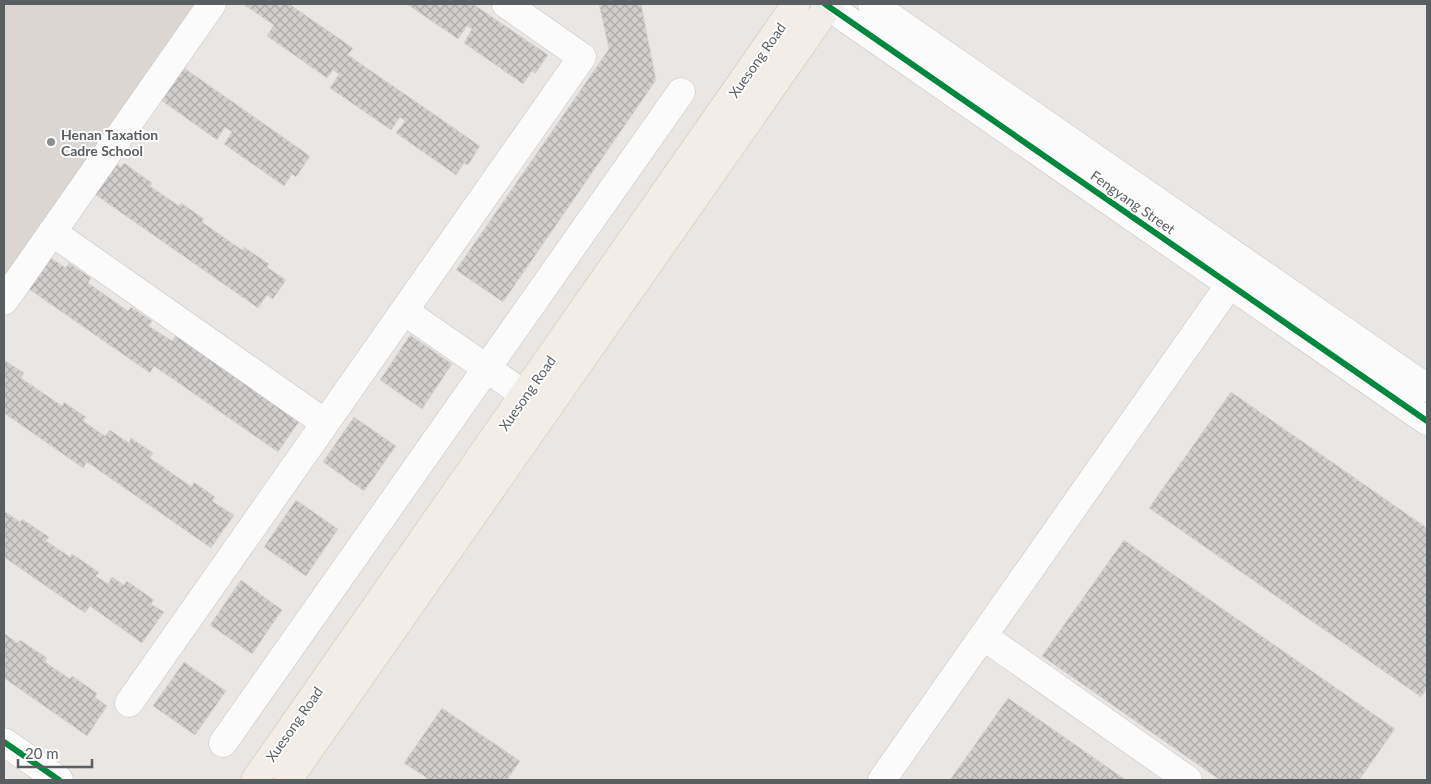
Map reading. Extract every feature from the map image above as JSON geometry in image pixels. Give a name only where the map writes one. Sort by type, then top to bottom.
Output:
[{"type":"main road","name":"Xuesong Road","points":[[254,780],[525,395],[796,4]]},
{"type":"main road","name":"Xuesong Road","points":[[288,780],[827,4]]},
{"type":"street","points":[[4,301],[212,4]]},
{"type":"street","points":[[129,703],[582,57],[506,4]]},
{"type":"street","name":"Fengyang Street","points":[[827,4],[1427,421]]},
{"type":"street","name":"Fengyang Street","points":[[872,4],[1427,388]]},
{"type":"street","points":[[223,743],[681,92]]},
{"type":"street","points":[[52,232],[325,423]]},
{"type":"street","points":[[882,780],[1230,284]]},
{"type":"street","points":[[404,311],[525,395]]},
{"type":"street","points":[[983,636],[1188,780]]},
{"type":"street","points":[[4,742],[59,780]]},
{"type":"shaded area","name":"Henan Taxation Cadre School","points":[[4,4],[194,4],[4,280]]},
{"type":"building","points":[[243,4],[289,4],[353,48],[348,55],[480,146],[468,165],[464,163],[456,175],[396,133],[405,121],[400,117],[391,130],[330,88],[339,74],[333,70],[327,78],[267,36],[274,25]]},
{"type":"building","points":[[407,4],[473,4],[548,55],[535,74],[532,71],[523,84],[464,43],[472,29],[467,26],[458,39]]},
{"type":"building","points":[[599,4],[641,4],[656,80],[503,302],[456,270],[609,49]]},
{"type":"building","points":[[177,63],[310,156],[296,177],[292,174],[284,186],[224,144],[232,132],[225,127],[217,140],[158,98]]},
{"type":"building","points":[[112,160],[121,167],[124,163],[152,183],[150,186],[179,206],[181,203],[204,219],[202,222],[242,250],[244,247],[269,264],[267,267],[286,280],[273,299],[267,295],[258,308],[93,193]]},
{"type":"building","points":[[48,256],[66,268],[69,263],[91,278],[88,283],[128,311],[131,307],[152,321],[149,326],[172,341],[176,335],[300,420],[278,452],[154,366],[150,373],[26,287]]},
{"type":"building","points":[[410,335],[452,364],[422,409],[380,380]]},
{"type":"building","points":[[4,360],[24,373],[21,378],[62,406],[64,402],[86,417],[83,421],[105,436],[110,430],[129,443],[131,438],[153,453],[150,458],[192,487],[194,482],[215,497],[212,501],[234,515],[211,548],[87,462],[83,468],[4,413]]},
{"type":"building","points":[[1231,392],[1427,528],[1427,688],[1421,697],[1149,508]]},
{"type":"building","points":[[354,417],[396,446],[364,491],[323,462]]},
{"type":"building","points":[[296,500],[338,529],[306,576],[264,547]]},
{"type":"building","points":[[4,511],[20,522],[22,519],[49,537],[46,541],[70,557],[72,554],[99,572],[96,576],[108,584],[112,577],[124,585],[127,581],[154,600],[151,604],[164,612],[142,643],[90,606],[85,613],[4,557]]},
{"type":"building","points":[[1124,540],[1395,729],[1359,780],[1220,780],[1042,656]]},
{"type":"building","points":[[241,580],[282,610],[252,654],[210,625]]},
{"type":"building","points":[[4,633],[17,643],[20,640],[47,658],[45,662],[70,679],[72,676],[97,693],[95,697],[107,706],[87,736],[4,678]]},
{"type":"building","points":[[184,662],[226,691],[195,735],[153,706]]},
{"type":"building","points":[[1008,698],[1126,780],[950,780]]},
{"type":"building","points":[[442,708],[520,761],[507,780],[430,780],[404,763]]},
{"type":"cycle path","points":[[825,4],[1427,421]]},
{"type":"cycle path","points":[[4,742],[59,780]]},
{"type":"place","name":"Henan Taxation Cadre School","points":[[51,142]]}]
